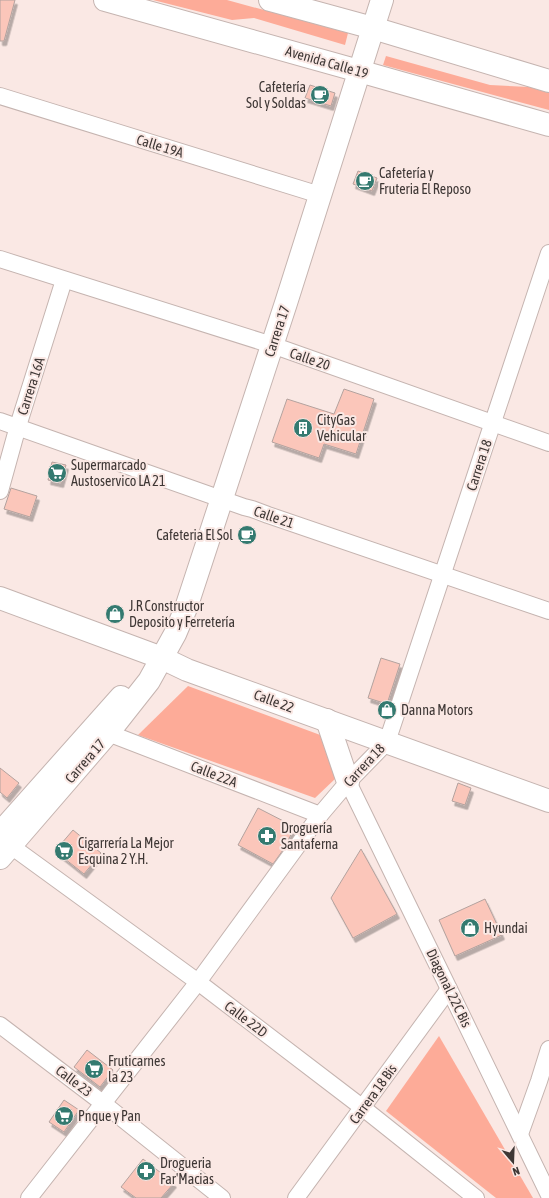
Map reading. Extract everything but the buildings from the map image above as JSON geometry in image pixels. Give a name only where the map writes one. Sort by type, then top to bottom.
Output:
[{"type":"street","name":"Avenida Calle 19","points":[[105,0],[549,125]]},
{"type":"street","points":[[270,0],[373,28],[549,81]]},
{"type":"street","name":"Carrera 17","points":[[4,846],[108,733],[149,681],[175,634],[186,608],[272,345],[382,0]]},
{"type":"street","name":"Calle 19A","points":[[0,96],[320,195]]},
{"type":"street","name":"Carrera 18","points":[[29,1198],[198,982],[320,815],[348,782],[387,742],[549,253]]},
{"type":"street","name":"Calle 20","points":[[0,260],[272,345],[549,443]]},
{"type":"street","name":"Carrera 16A","points":[[0,491],[18,426],[64,280]]},
{"type":"street","name":"Calle 21","points":[[0,421],[18,426],[221,499],[549,611]]},
{"type":"street","name":"Calle 22","points":[[0,598],[162,658],[187,670],[549,801]]},
{"type":"street","name":"Carrera 17","points":[[4,846],[100,719],[137,679],[162,658]]},
{"type":"street","points":[[327,720],[348,782]]},
{"type":"street","name":"Calle 22A","points":[[108,733],[320,815]]},
{"type":"street","name":"Diagonal 22C Bis","points":[[348,782],[549,1195]]},
{"type":"street","name":"Calle 22D","points":[[4,846],[198,982],[476,1198]]},
{"type":"street","name":"Carrera 18 Bis","points":[[296,1198],[449,989]]},
{"type":"street","name":"Calle 23","points":[[0,1025],[104,1104],[222,1198]]},
{"type":"street","points":[[520,1134],[528,1107],[544,1073],[549,1049]]},
{"type":"shaded area","points":[[153,0],[227,0],[348,33],[345,45],[254,18],[232,20]]},
{"type":"shaded area","points":[[386,56],[490,85],[529,87],[549,93],[549,110],[383,65]]},
{"type":"shaded area","points":[[188,686],[323,736],[336,778],[315,798],[138,735]]},
{"type":"shaded area","points":[[439,1036],[533,1198],[496,1198],[386,1111]]},
{"type":"place","name":"Cafetería Sol y Soldas","points":[[320,95]]},
{"type":"place","name":"Cafetería y Fruteria El Reposo","points":[[365,181]]},
{"type":"place","name":"CityGas Vehicular","points":[[303,428]]},
{"type":"place","name":"Supermarcado Austoservico LA 21","points":[[57,473]]},
{"type":"place","name":"Cafeteria El Sol","points":[[247,535]]},
{"type":"place","name":"J.R Constructor Deposito y Ferretería","points":[[115,614]]},
{"type":"place","name":"Danna Motors","points":[[387,710]]},
{"type":"place","name":"Droguería Santaferna","points":[[267,836]]},
{"type":"place","name":"Cigarrería La Mejor Esquina 2 Y.H.","points":[[64,851]]},
{"type":"place","name":"Hyundai","points":[[470,928]]},
{"type":"place","name":"Fruticarnes la 23","points":[[94,1069]]},
{"type":"place","name":"Pnque y Pan","points":[[64,1116]]},
{"type":"place","name":"Drogueria Far'Macias","points":[[146,1171]]}]
